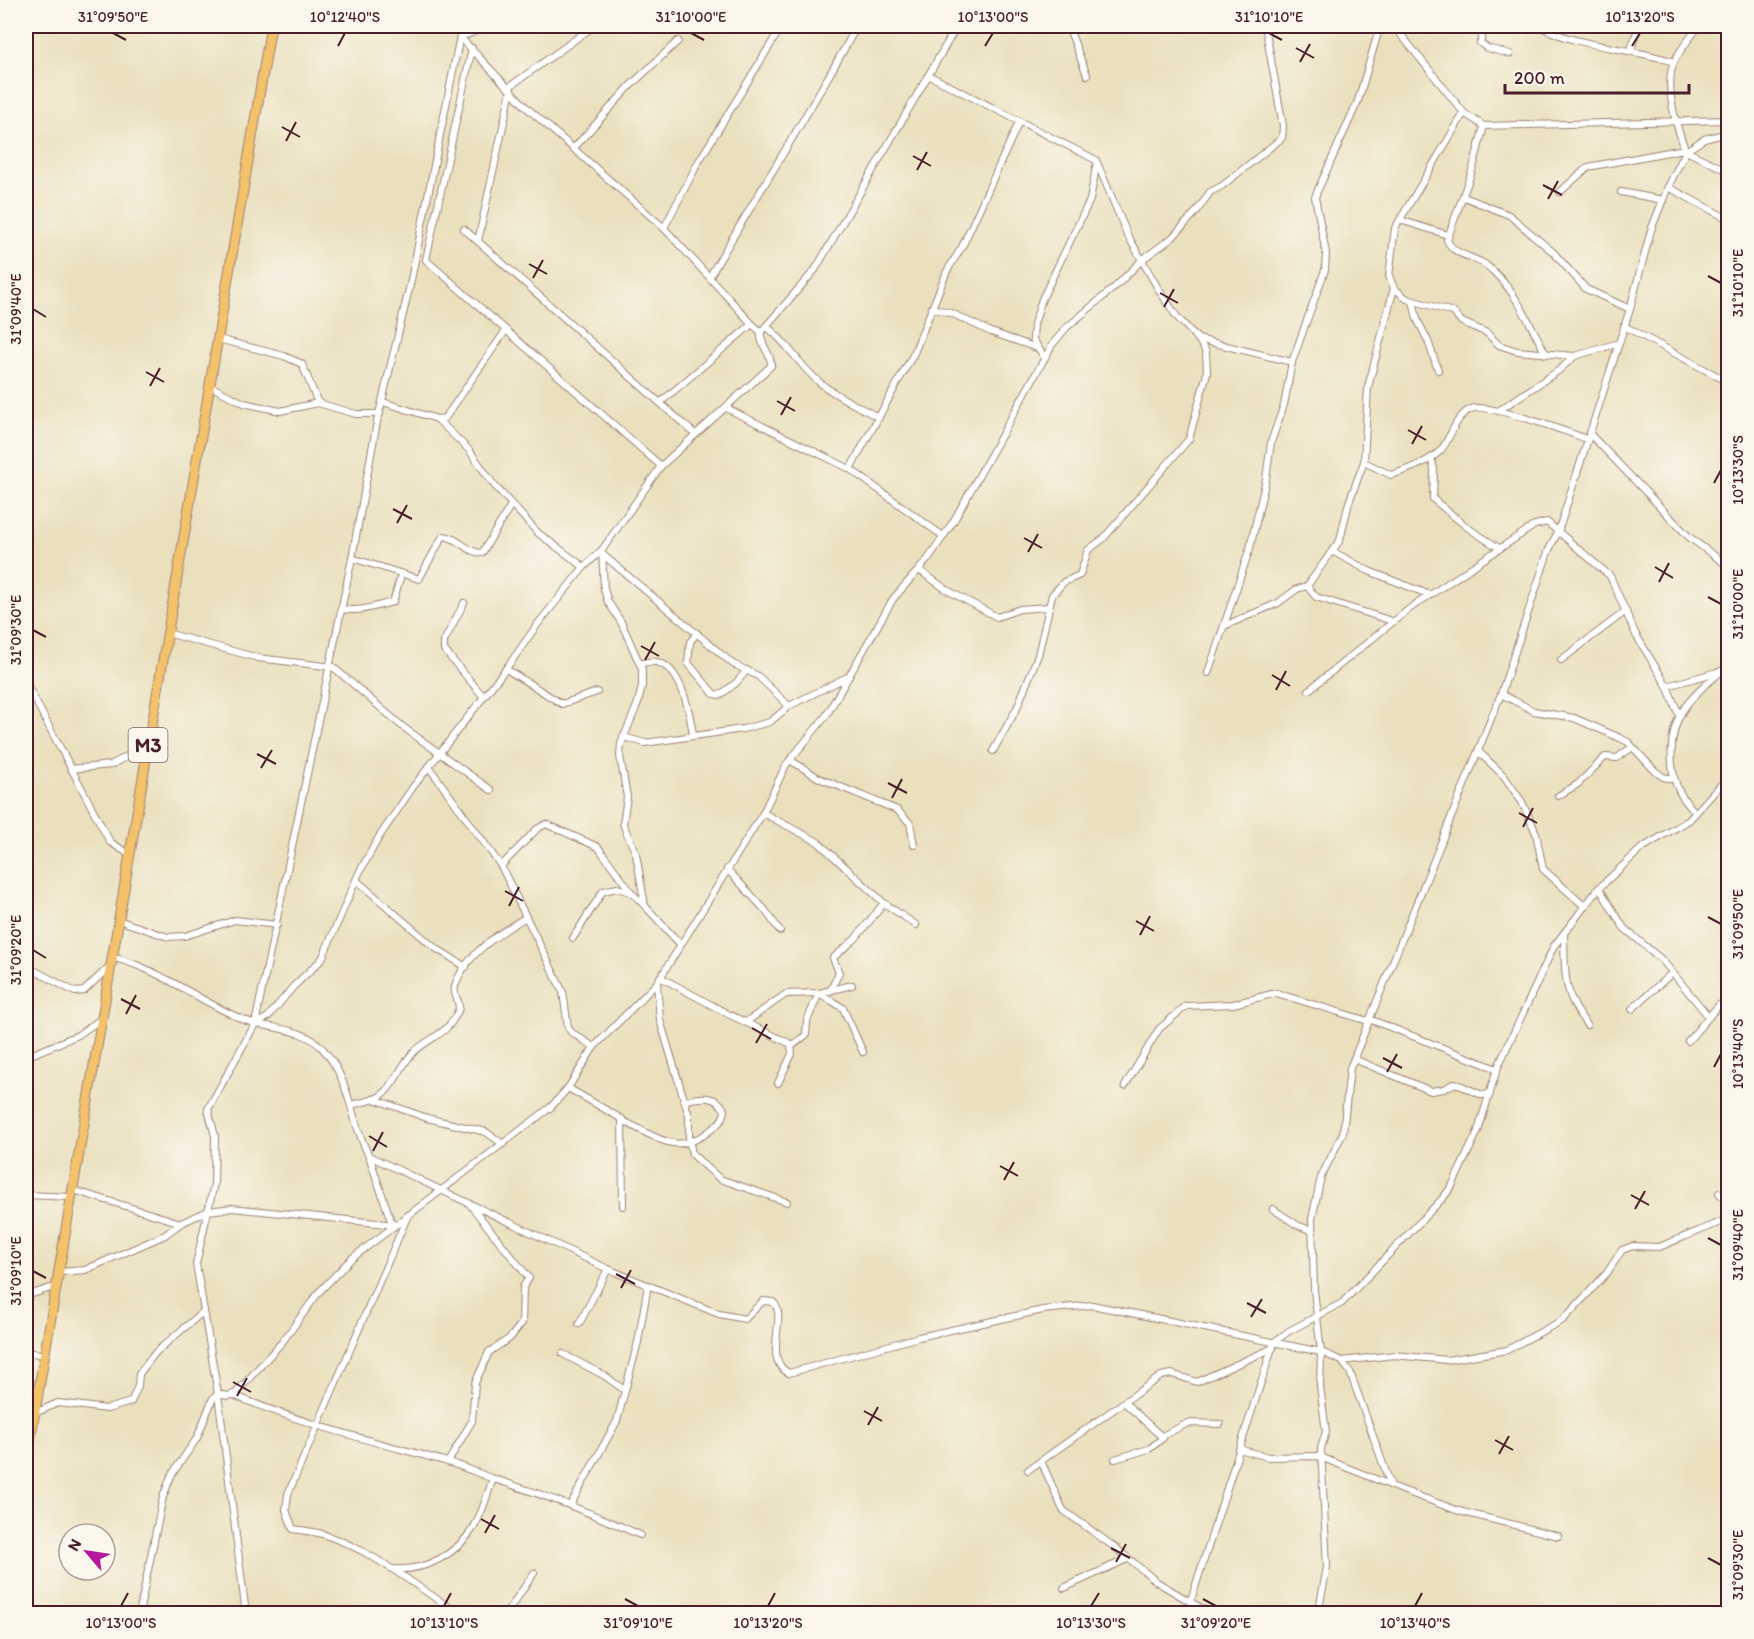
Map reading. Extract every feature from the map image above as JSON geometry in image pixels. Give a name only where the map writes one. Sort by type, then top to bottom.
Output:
[{"type":"main road","name":"M3","points":[[26,1464],[270,26]]},
{"type":"street","points":[[246,1614],[218,1394],[196,1264],[214,1184],[215,1136],[208,1109],[255,1024],[462,26]]},
{"type":"street","points":[[460,37],[472,33],[481,26]]},
{"type":"street","points":[[478,241],[510,88],[594,26]]},
{"type":"street","points":[[664,228],[670,212],[782,26]]},
{"type":"street","points":[[710,276],[857,26]]},
{"type":"street","points":[[255,1024],[268,1017],[293,987],[322,958],[356,880],[379,837],[483,696],[584,567],[602,552],[661,466],[771,366],[772,359],[761,341],[764,329],[815,270],[871,171],[930,76],[957,26]]},
{"type":"street","points":[[1068,26],[1087,75]]},
{"type":"street","points":[[233,1395],[283,1341],[335,1274],[394,1224],[551,1107],[568,1088],[594,1047],[658,980],[763,813],[790,760],[826,716],[893,598],[919,570],[943,536],[991,457],[1044,357],[1066,328],[1116,286],[1143,259],[1172,238],[1197,211],[1209,192],[1243,171],[1282,138],[1283,126],[1265,26]]},
{"type":"street","points":[[1208,673],[1250,548],[1264,490],[1271,442],[1284,405],[1292,362],[1325,270],[1326,253],[1315,197],[1358,101],[1380,26]]},
{"type":"street","points":[[1394,26],[1464,113],[1484,126],[1501,128],[1728,120]]},
{"type":"street","points":[[1485,26],[1480,43],[1487,48],[1510,54]]},
{"type":"street","points":[[1540,26],[1563,37],[1631,49],[1674,62]]},
{"type":"street","points":[[1631,49],[1639,26]]},
{"type":"street","points":[[1318,1614],[1328,1567],[1321,1448],[1326,1432],[1320,1386],[1321,1352],[1314,1290],[1314,1206],[1321,1177],[1342,1133],[1347,1083],[1354,1059],[1501,694],[1548,552],[1559,529],[1630,309],[1651,230],[1685,150],[1677,120],[1671,80],[1674,62],[1699,26]]},
{"type":"street","points":[[460,37],[574,148],[664,228],[752,324],[788,345],[803,366],[819,382],[879,418]]},
{"type":"street","points":[[574,148],[630,86],[678,41]]},
{"type":"street","points":[[426,260],[472,48]]},
{"type":"street","points":[[930,76],[1096,160],[1127,234],[1159,290],[1177,317],[1198,339],[1206,352],[1207,373],[1189,440],[1103,539],[1088,550],[1080,575],[1057,588],[1048,607],[1038,655],[1017,708],[993,751]]},
{"type":"street","points":[[1464,113],[1394,231],[1395,248],[1389,276],[1394,288],[1413,301],[1454,312],[1462,322],[1483,330],[1504,347],[1575,356],[1618,343]]},
{"type":"street","points":[[850,469],[914,353],[932,308],[1019,122]]},
{"type":"street","points":[[1484,126],[1464,197],[1447,240],[1454,250],[1485,265],[1509,287],[1546,354]]},
{"type":"street","points":[[1560,192],[1588,167],[1685,150],[1704,140],[1728,133]]},
{"type":"street","points":[[1685,150],[1728,171]]},
{"type":"street","points":[[1044,357],[1033,339],[1034,324],[1042,299],[1090,200],[1096,173],[1096,160]]},
{"type":"street","points":[[1668,187],[1728,219]]},
{"type":"street","points":[[1622,192],[1663,200]]},
{"type":"street","points":[[1464,197],[1509,215],[1554,252],[1586,289],[1630,309]]},
{"type":"street","points":[[652,217],[670,212]]},
{"type":"street","points":[[1400,220],[1448,235]]},
{"type":"street","points":[[464,229],[695,434]]},
{"type":"street","points":[[414,258],[426,260],[661,466]]},
{"type":"street","points":[[1224,626],[1278,603],[1297,589],[1307,585],[1342,533],[1348,502],[1364,462],[1368,387],[1394,288]]},
{"type":"street","points":[[1413,301],[1417,319],[1438,370]]},
{"type":"street","points":[[932,308],[951,313],[991,332],[1037,348]]},
{"type":"street","points":[[661,402],[752,324]]},
{"type":"street","points":[[1624,326],[1728,382]]},
{"type":"street","points":[[437,419],[447,416],[506,330]]},
{"type":"street","points":[[218,339],[284,356],[302,364],[318,403]]},
{"type":"street","points":[[1198,339],[1292,362]]},
{"type":"street","points":[[1498,411],[1551,376],[1575,356]]},
{"type":"street","points":[[210,386],[244,403],[280,411],[318,403],[356,414],[380,414]]},
{"type":"street","points":[[383,402],[437,419],[469,450],[511,505],[548,542],[584,567]]},
{"type":"street","points":[[726,408],[850,469],[943,536]]},
{"type":"street","points":[[1364,462],[1392,475],[1431,458],[1443,447],[1456,424],[1470,410],[1498,411],[1588,436],[1689,537],[1728,566]]},
{"type":"street","points":[[1431,458],[1434,469],[1433,499],[1468,528],[1499,548]]},
{"type":"street","points":[[352,558],[400,575],[419,579],[443,536],[482,553],[511,505]]},
{"type":"street","points":[[1309,690],[1392,621],[1499,548],[1540,522],[1547,522],[1559,529],[1610,576],[1636,635],[1667,686],[1679,715]]},
{"type":"street","points":[[1332,551],[1369,571],[1430,595]]},
{"type":"street","points":[[602,552],[736,666],[758,675],[789,706]]},
{"type":"street","points":[[602,552],[604,590],[608,602],[621,622],[640,664],[642,686],[638,703],[623,737],[620,756],[627,797],[622,818],[639,863],[645,906]]},
{"type":"street","points":[[919,570],[947,590],[997,617],[1020,609],[1048,607]]},
{"type":"street","points":[[341,609],[363,612],[376,604],[393,602],[400,575]]},
{"type":"street","points":[[1307,585],[1316,597],[1392,621]]},
{"type":"street","points":[[464,603],[444,642],[444,650],[483,696]]},
{"type":"street","points":[[1561,660],[1626,611]]},
{"type":"street","points":[[167,633],[258,658],[329,668],[345,675],[402,727],[491,790]]},
{"type":"street","points":[[697,633],[690,642],[688,663],[714,694],[720,695],[736,683],[747,670]]},
{"type":"street","points":[[640,664],[651,662],[670,669],[687,698],[693,734]]},
{"type":"street","points":[[506,669],[562,704],[597,692]]},
{"type":"street","points":[[1667,686],[1726,670]]},
{"type":"street","points":[[1696,813],[1678,794],[1670,743],[1679,715],[1701,689],[1726,670]]},
{"type":"street","points":[[623,737],[645,742],[760,725],[784,713],[789,706],[850,676]]},
{"type":"street","points":[[26,683],[110,842],[129,854]]},
{"type":"street","points":[[1501,694],[1540,713],[1580,719],[1620,738],[1628,742],[1631,748],[1659,774],[1674,779]]},
{"type":"street","points":[[71,769],[111,765],[148,744]]},
{"type":"street","points":[[1558,796],[1578,784],[1605,758],[1617,758],[1631,748]]},
{"type":"street","points":[[1478,751],[1504,776],[1522,802],[1536,833],[1543,869],[1583,905]]},
{"type":"street","points":[[790,760],[819,778],[897,810],[909,823],[914,845]]},
{"type":"street","points":[[429,767],[501,866],[563,992],[568,1027],[594,1047]]},
{"type":"street","points":[[1028,1470],[1165,1374],[1197,1382],[1273,1345],[1288,1331],[1342,1304],[1452,1186],[1478,1131],[1497,1069],[1510,1046],[1543,965],[1583,905],[1642,848],[1674,831],[1696,813],[1728,777]]},
{"type":"street","points":[[763,813],[818,842],[884,903],[916,926]]},
{"type":"street","points":[[501,866],[537,829],[546,824],[598,847],[631,892],[680,944]]},
{"type":"street","points":[[727,869],[765,910],[780,932]]},
{"type":"street","points":[[356,880],[434,947],[466,967]]},
{"type":"street","points":[[573,938],[603,891],[617,888],[631,892]]},
{"type":"street","points":[[1599,888],[1624,928],[1672,973],[1709,1017]]},
{"type":"street","points":[[830,991],[839,974],[833,958],[855,939],[884,903]]},
{"type":"street","points":[[352,1105],[374,1099],[392,1086],[414,1052],[444,1033],[458,1010],[459,1004],[454,996],[455,986],[466,967],[481,949],[526,917]]},
{"type":"street","points":[[118,920],[168,937],[185,936],[235,920],[277,925]]},
{"type":"street","points":[[1564,932],[1566,989],[1570,1000],[1587,1025]]},
{"type":"street","points":[[26,966],[75,992],[84,991],[110,962],[138,963],[225,1011],[255,1024],[289,1030],[321,1047],[341,1074],[394,1224]]},
{"type":"street","points":[[1632,1009],[1672,973]]},
{"type":"street","points":[[658,980],[792,1046]]},
{"type":"street","points":[[658,980],[660,1020],[686,1100],[689,1116],[689,1143],[694,1157],[714,1175],[786,1202]]},
{"type":"street","points":[[746,1022],[786,994],[819,993],[852,985]]},
{"type":"street","points":[[792,1046],[806,1035],[807,1021],[819,993]]},
{"type":"street","points":[[819,993],[843,1008],[863,1052]]},
{"type":"street","points":[[1125,1086],[1160,1029],[1186,1006],[1233,1004],[1276,993],[1369,1020],[1497,1069]]},
{"type":"street","points":[[1688,1041],[1719,1005],[1728,1004]]},
{"type":"street","points":[[26,1058],[78,1035],[101,1019]]},
{"type":"street","points":[[778,1083],[792,1054],[792,1046]]},
{"type":"street","points":[[1354,1059],[1431,1091],[1438,1092],[1455,1083],[1482,1095],[1490,1095]]},
{"type":"street","points":[[568,1088],[620,1116],[623,1121],[623,1206]]},
{"type":"street","points":[[623,1121],[674,1145],[689,1143],[716,1126],[723,1119],[725,1111],[713,1098],[686,1100]]},
{"type":"street","points":[[374,1099],[426,1118],[486,1132],[503,1144]]},
{"type":"street","points":[[369,1156],[608,1269],[739,1320],[745,1319],[763,1300],[773,1302],[778,1309],[776,1349],[780,1364],[789,1373],[919,1336],[1043,1310],[1092,1305],[1273,1345],[1321,1352],[1342,1361],[1394,1355],[1447,1360],[1507,1350],[1563,1320],[1607,1273],[1622,1250],[1633,1246],[1659,1247],[1728,1219]]},
{"type":"street","points":[[1719,1193],[1728,1202]]},
{"type":"street","points":[[26,1195],[72,1194],[181,1223]]},
{"type":"street","points":[[448,1462],[472,1421],[475,1383],[489,1352],[510,1338],[522,1323],[523,1287],[529,1278],[470,1205]]},
{"type":"street","points":[[59,1272],[85,1270],[122,1256],[165,1235],[181,1223],[208,1211],[232,1208],[394,1224]]},
{"type":"street","points":[[1273,1209],[1297,1225],[1313,1231]]},
{"type":"street","points":[[408,1215],[315,1426],[285,1505],[290,1525],[296,1530],[314,1531],[337,1539],[392,1569],[460,1614]]},
{"type":"street","points":[[579,1324],[608,1269]]},
{"type":"street","points":[[571,1504],[614,1427],[638,1342],[648,1285]]},
{"type":"street","points":[[26,1296],[57,1286]]},
{"type":"street","points":[[35,1413],[58,1403],[107,1409],[131,1402],[138,1386],[139,1374],[156,1352],[204,1311]]},
{"type":"street","points":[[1191,1600],[1273,1345]]},
{"type":"street","points":[[26,1352],[46,1355]]},
{"type":"street","points":[[563,1354],[605,1376],[623,1389]]},
{"type":"street","points":[[1342,1361],[1355,1383],[1391,1486]]},
{"type":"street","points":[[218,1394],[233,1395],[356,1439],[448,1462],[571,1504],[639,1535]]},
{"type":"street","points":[[139,1614],[142,1593],[149,1575],[159,1513],[167,1485],[197,1438],[210,1403],[218,1394]]},
{"type":"street","points":[[1124,1402],[1162,1436]]},
{"type":"street","points":[[1115,1459],[1149,1449],[1162,1439],[1162,1436],[1188,1423],[1220,1424]]},
{"type":"street","points":[[1239,1449],[1262,1456],[1300,1458],[1313,1455],[1459,1511],[1558,1536]]},
{"type":"street","points":[[1041,1461],[1063,1510],[1157,1582],[1191,1600],[1211,1614]]},
{"type":"street","points":[[392,1569],[425,1567],[436,1562],[458,1544],[476,1523],[494,1479]]},
{"type":"street","points":[[1064,1588],[1123,1559],[1128,1560]]},
{"type":"street","points":[[506,1614],[534,1573]]}]
